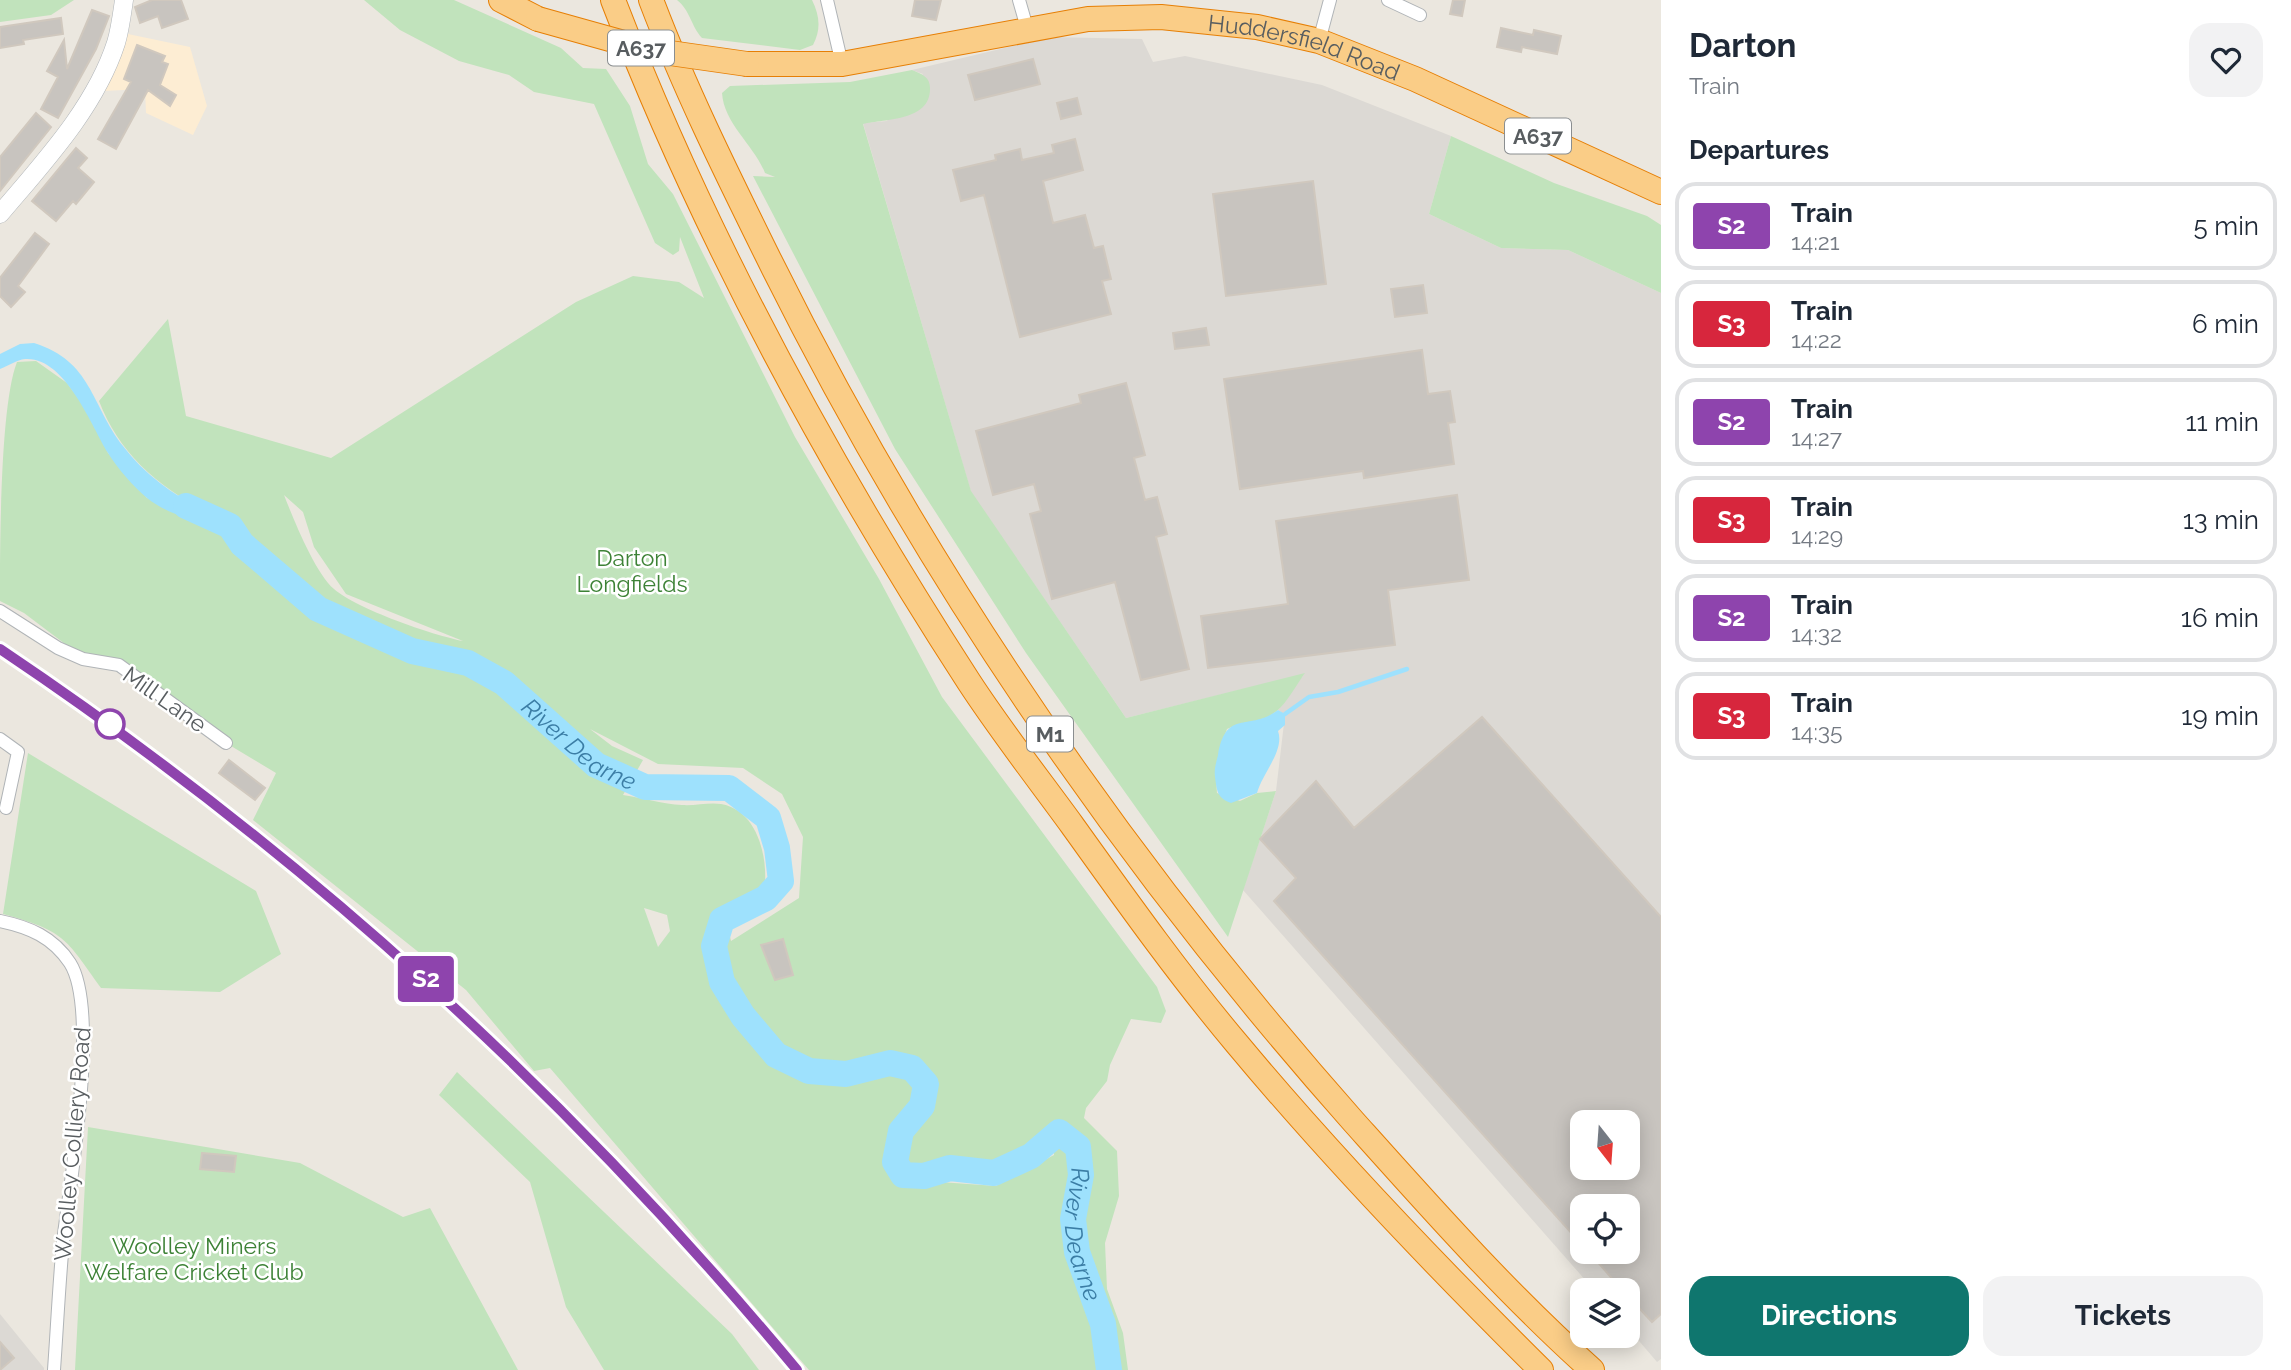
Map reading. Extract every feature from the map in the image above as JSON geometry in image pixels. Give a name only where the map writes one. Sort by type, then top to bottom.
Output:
[{"type":"highway","name":"Huddersfield Road","points":[[501,0],[538,19],[602,39],[649,50],[747,64],[842,64],[918,52],[1027,28],[1088,19],[1161,17],[1257,27],[1319,41],[1415,79],[1661,192]]},
{"type":"highway","name":"M1","points":[[612,0],[640,71],[783,366],[851,487],[970,684],[1151,935],[1238,1045],[1419,1249],[1541,1370]]},
{"type":"highway","name":"M1","points":[[651,0],[674,61],[726,174],[825,369],[887,479],[1003,668],[1176,911],[1269,1026],[1446,1225],[1592,1370]]},
{"type":"main road","points":[[0,214],[75,120],[96,85],[116,43],[124,0]]},
{"type":"street","points":[[827,0],[842,64]]},
{"type":"street","points":[[1019,0],[1027,28]]},
{"type":"street","points":[[1319,41],[1330,0]]},
{"type":"street","points":[[1388,0],[1420,15]]},
{"type":"street","name":"Mill Lane","points":[[0,611],[43,641],[83,659],[120,665],[218,741]]},
{"type":"street","points":[[0,739],[18,752],[6,808]]},
{"type":"street","name":"Woolley Colliery Road","points":[[0,920],[31,928],[49,939],[71,964],[84,1007],[75,1156],[63,1244],[54,1370]]},
{"type":"shaded area","points":[[128,34],[190,47],[207,106],[193,135],[146,113],[145,89],[103,91]]},
{"type":"shaded area","points":[[1050,37],[1142,39],[1153,62],[1185,56],[1322,85],[1451,136],[1429,214],[1501,248],[1568,250],[1661,293],[1661,1359],[1657,1362],[1640,1342],[1640,1278],[1583,1278],[1571,1264],[1640,1264],[1640,1194],[1570,1194],[1570,1263],[1243,890],[1276,791],[1285,715],[1278,710],[1304,674],[1126,718],[971,492],[863,123],[887,121],[923,74],[912,70]]},
{"type":"shaded area","points":[[0,1314],[44,1368],[44,1370],[0,1370]]},
{"type":"green space","points":[[0,0],[74,0],[51,15],[0,22]]},
{"type":"green space","name":"Darton Longfields","points":[[364,0],[454,0],[561,48],[583,68],[606,69],[630,106],[648,164],[673,194],[795,437],[879,579],[942,697],[1157,987],[1166,1011],[1161,1023],[1131,1019],[1110,1065],[1107,1081],[1086,1108],[1084,1118],[1117,1151],[1119,1196],[1105,1243],[1107,1289],[1123,1333],[1128,1370],[809,1370],[550,1068],[534,1071],[466,990],[253,820],[276,773],[226,743],[119,665],[73,650],[24,613],[0,601],[4,442],[11,382],[17,362],[36,361],[67,383],[88,411],[108,453],[147,498],[218,516],[180,496],[146,471],[119,439],[99,401],[168,319],[186,416],[331,458],[576,302],[633,276],[679,282],[704,298],[680,237],[679,251],[673,255],[655,243],[594,104],[534,92],[509,75],[459,61],[400,30]],"holes":[[[284,495],[303,512],[314,547],[346,594],[463,641],[396,620],[345,597],[334,589],[319,571]],[[590,729],[658,764],[743,768],[782,794],[803,837],[799,898],[731,941],[723,906],[749,895],[765,883],[761,846],[751,824],[733,808],[721,804],[675,804],[623,795],[643,760],[612,746]],[[644,908],[667,915],[670,931],[658,947]],[[1053,1128],[1054,1155],[996,1186],[926,1181],[915,1170],[929,1171],[966,1160],[984,1164],[1024,1152]]]},
{"type":"green space","points":[[677,0],[812,0],[818,17],[817,34],[813,45],[800,50],[702,38],[685,8]]},
{"type":"green space","points":[[912,70],[925,76],[930,84],[928,99],[923,107],[906,116],[863,124],[971,491],[1126,718],[1305,673],[1277,711],[1265,718],[1227,729],[1221,746],[1217,767],[1217,793],[1240,801],[1257,793],[1276,791],[1228,937],[1026,653],[895,449],[753,176],[775,177],[765,173],[734,125],[728,115],[722,93],[730,86],[850,82]]},
{"type":"green space","points":[[1451,136],[1554,183],[1647,216],[1661,225],[1661,293],[1568,250],[1501,248],[1429,214]]},
{"type":"green space","points":[[28,753],[256,891],[281,954],[220,992],[101,988],[79,957],[61,938],[39,926],[3,914]]},
{"type":"green space","points":[[457,1072],[732,1334],[759,1370],[604,1370],[566,1307],[530,1182],[439,1095]]},
{"type":"green space","name":"Woolley Miners Welfare Cricket Club","points":[[88,1127],[300,1163],[403,1217],[430,1208],[518,1370],[75,1370]]},
{"type":"water","points":[[34,343],[68,361],[79,373],[112,431],[132,458],[166,488],[218,517],[217,527],[172,512],[142,494],[112,459],[76,395],[53,369],[39,361],[25,359],[0,369],[0,354],[20,344]]},
{"type":"water","points":[[1278,710],[1285,714],[1285,725],[1278,731],[1276,754],[1257,793],[1231,803],[1226,801],[1218,793],[1215,771],[1222,740],[1227,731],[1240,723],[1258,720]]},
{"type":"building","points":[[152,0],[181,0],[188,19],[162,28],[158,16],[140,23],[135,7]]},
{"type":"building","points":[[915,0],[941,0],[936,20],[912,16]]},
{"type":"building","points":[[1453,0],[1465,0],[1462,16],[1450,14]]},
{"type":"building","points":[[92,10],[109,16],[96,49],[58,118],[41,109],[58,77],[47,71],[64,40],[67,69]]},
{"type":"building","points":[[61,18],[63,34],[23,40],[24,44],[0,48],[0,27]]},
{"type":"building","points":[[1501,28],[1533,35],[1534,30],[1561,36],[1557,54],[1522,47],[1521,52],[1497,47]]},
{"type":"building","points":[[137,45],[165,56],[162,62],[168,64],[160,85],[176,95],[170,106],[148,90],[116,149],[98,139],[131,82],[124,79]]},
{"type":"building","points":[[1033,59],[1040,84],[975,100],[968,75]]},
{"type":"building","points":[[1077,98],[1081,114],[1061,119],[1057,103]]},
{"type":"building","points":[[36,113],[51,127],[0,191],[0,157]]},
{"type":"building","points":[[1075,139],[1083,170],[1043,181],[1053,223],[1085,215],[1094,248],[1103,246],[1111,279],[1102,281],[1111,314],[1020,337],[984,195],[961,201],[953,170],[996,160],[995,155],[1020,149],[1022,160],[1054,153],[1052,145]]},
{"type":"building","points":[[76,148],[87,158],[78,168],[94,182],[76,204],[73,201],[56,221],[32,201]]},
{"type":"building","points":[[1313,181],[1326,284],[1226,296],[1213,194]]},
{"type":"building","points":[[35,233],[49,244],[18,286],[25,292],[11,307],[0,296],[0,278]]},
{"type":"building","points":[[1423,285],[1427,313],[1395,317],[1391,289]]},
{"type":"building","points":[[1206,328],[1209,345],[1175,349],[1173,333]]},
{"type":"building","points":[[1422,350],[1428,394],[1450,391],[1455,422],[1448,423],[1454,464],[1364,478],[1363,471],[1240,489],[1224,379]]},
{"type":"building","points":[[1126,383],[1145,455],[1134,458],[1145,500],[1157,497],[1167,534],[1156,537],[1189,669],[1141,680],[1115,582],[1052,599],[1030,514],[1041,511],[1034,484],[993,495],[976,431],[1081,403],[1079,395]]},
{"type":"building","points":[[1457,495],[1469,580],[1388,590],[1395,645],[1208,668],[1201,616],[1288,604],[1276,521]]},
{"type":"building","points":[[1482,717],[1661,917],[1661,1314],[1652,1322],[1640,1309],[1640,1278],[1612,1278],[1599,1264],[1640,1264],[1640,1194],[1570,1194],[1570,1232],[1274,901],[1296,878],[1260,839],[1316,781],[1354,828]]},
{"type":"building","points":[[229,760],[265,788],[255,800],[219,773]]},
{"type":"building","points":[[783,939],[793,975],[775,980],[761,945]]},
{"type":"building","points":[[202,1153],[236,1156],[234,1172],[200,1169]]},
{"type":"building","points":[[0,1342],[14,1358],[0,1370]]},
{"type":"waterway","name":"River Dearne","points":[[186,506],[230,526],[242,544],[318,609],[412,651],[468,663],[504,683],[596,765],[645,787],[729,788],[768,818],[777,848],[781,881],[766,898],[722,920],[714,946],[722,982],[743,1016],[776,1055],[809,1071],[846,1074],[890,1063],[912,1068],[926,1084],[922,1106],[901,1131],[895,1162],[903,1175],[924,1176],[950,1168],[994,1173],[1031,1156],[1059,1132],[1078,1147],[1081,1175],[1073,1219],[1077,1252],[1103,1324],[1109,1370]]},
{"type":"waterway","points":[[1285,714],[1309,697],[1338,692],[1407,669]]},
{"type":"railway","points":[[0,649],[111,726],[219,807],[324,892],[425,980],[523,1072],[618,1168],[709,1267],[797,1370]]},
{"type":"train","name":"S2","points":[[0,649],[110,724],[202,792],[291,863],[461,1010],[605,1153],[733,1293],[797,1370]]}]
